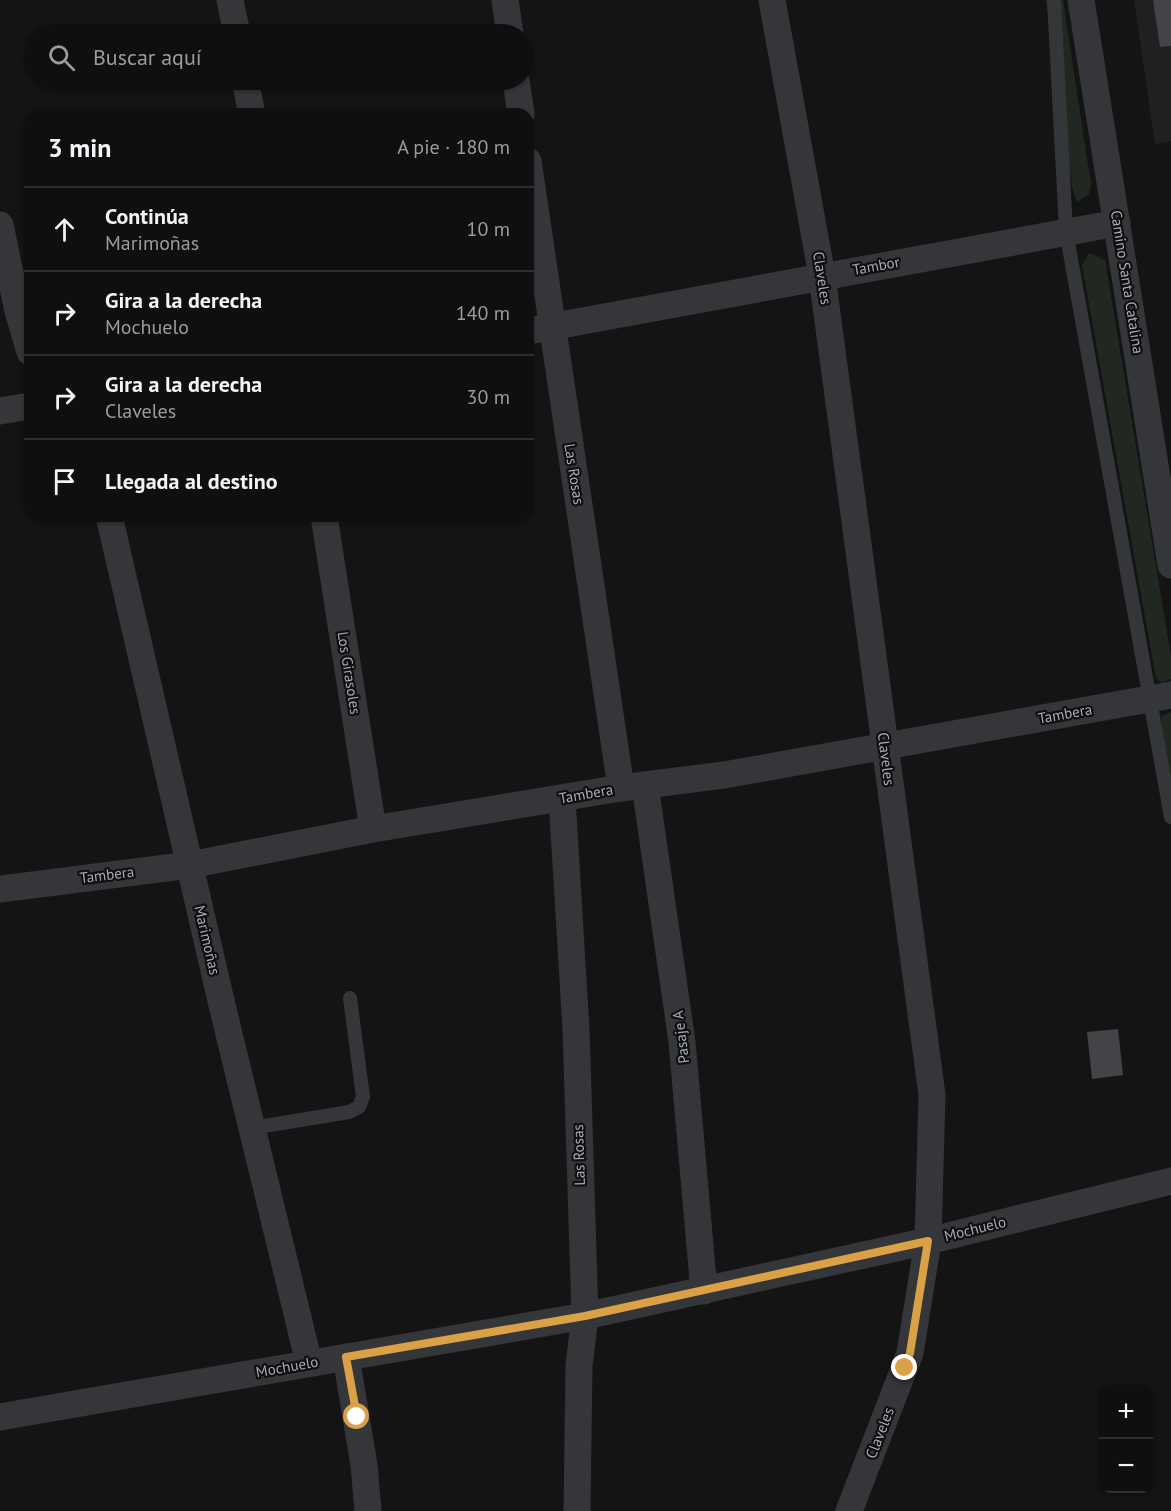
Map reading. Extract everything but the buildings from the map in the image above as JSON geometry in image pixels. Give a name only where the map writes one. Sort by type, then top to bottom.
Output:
[{"type":"street","points":[[230,0],[235,24]]},
{"type":"street","points":[[505,0],[509,24]]},
{"type":"street","name":"Claveles","points":[[772,0],[822,276],[913,961],[930,1066],[933,1121],[928,1241],[910,1353],[849,1511]]},
{"type":"street","name":"Camino Santa Catalina","points":[[1081,0],[1171,565]]},
{"type":"street","points":[[247,90],[251,108]]},
{"type":"street","points":[[517,90],[520,108]]},
{"type":"street","name":"Tambor","points":[[540,330],[1118,223]]},
{"type":"street","points":[[0,225],[24,332]]},
{"type":"street","name":"Las Rosas","points":[[534,246],[540,330],[633,786]]},
{"type":"street","points":[[0,411],[24,406]]},
{"type":"street","name":"Marimoñas","points":[[111,522],[309,1363]]},
{"type":"street","name":"Los Girasoles","points":[[325,522],[374,829]]},
{"type":"street","name":"Tambera","points":[[0,889],[190,864],[374,829],[633,786],[724,775],[1161,697]]},
{"type":"street","name":"Pasaje A","points":[[633,786],[682,1042],[704,1291]]},
{"type":"street","name":"Las Rosas","points":[[562,798],[576,1029],[585,1316],[579,1366],[577,1511]]},
{"type":"street","name":"Mochuelo","points":[[0,1417],[585,1316],[928,1241],[1171,1181]]},
{"type":"street","points":[[346,1357],[364,1465],[368,1511]]},
{"type":"lane","points":[[1054,0],[1066,231],[1161,697],[1171,817]]},
{"type":"lane","points":[[252,1128],[349,1112],[360,1107],[363,1097],[350,998]]},
{"type":"shaded area","points":[[1046,0],[1063,0],[1091,185],[1089,194],[1077,202],[1073,191]]},
{"type":"shaded area","points":[[1134,0],[1171,0],[1171,141],[1155,144]]},
{"type":"shaded area","points":[[1089,253],[1105,260],[1171,656],[1171,679],[1162,683],[1156,678],[1082,265]]},
{"type":"shaded area","points":[[1171,712],[1171,785],[1161,725],[1162,716]]},
{"type":"route","points":[[357,1417],[346,1357],[585,1316],[928,1241],[910,1353],[905,1368]]}]
